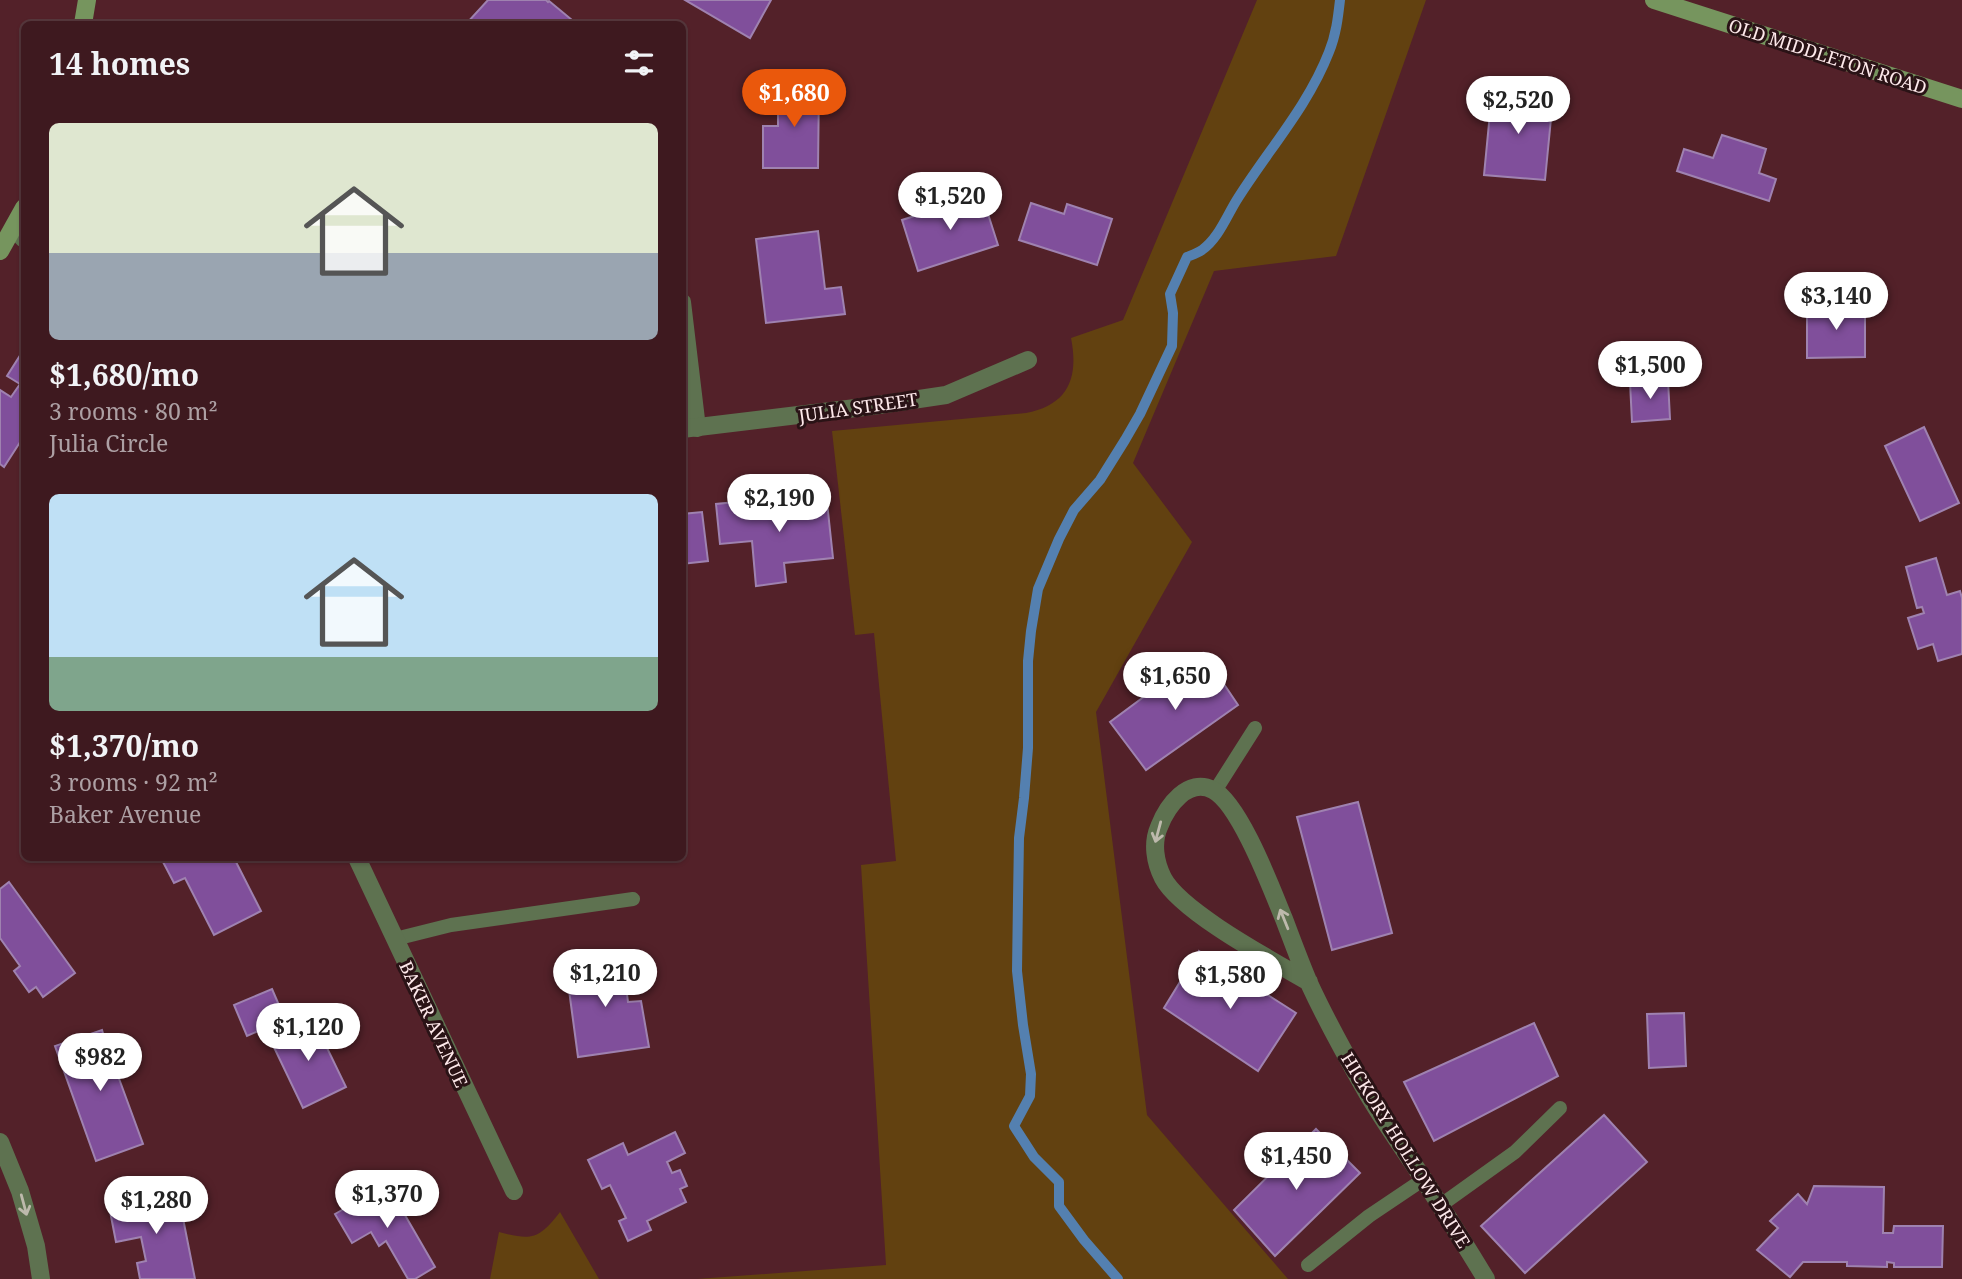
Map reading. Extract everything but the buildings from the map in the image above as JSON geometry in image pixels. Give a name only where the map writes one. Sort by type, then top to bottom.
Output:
[{"type":"street","points":[[84,21],[87,0]]},
{"type":"street","name":"OLD MIDDLETON ROAD","points":[[1654,0],[1962,99]]},
{"type":"street","points":[[0,251],[19,234]]},
{"type":"street","name":"JULIA STREET","points":[[690,428],[946,395],[1028,360]]},
{"type":"street","points":[[686,365],[690,428]]},
{"type":"street","points":[[1215,791],[1202,787],[1192,788],[1177,797],[1163,817],[1155,835],[1155,856],[1164,880],[1185,902],[1231,936],[1309,982]]},
{"type":"street","name":"HICKORY HOLLOW DRIVE","points":[[1215,791],[1230,806],[1265,871],[1309,982],[1367,1092],[1486,1279]]},
{"type":"street","name":"BAKER AVENUE","points":[[358,861],[514,1191]]},
{"type":"street","points":[[0,1142],[20,1191],[36,1246],[41,1279]]},
{"type":"lane","points":[[1215,791],[1255,728]]},
{"type":"lane","points":[[395,939],[451,925],[633,898]]},
{"type":"lane","points":[[1441,1205],[1515,1152],[1560,1108]]},
{"type":"lane","points":[[1308,1265],[1369,1216],[1424,1180]]},
{"type":"shaded area","points":[[1257,0],[1426,0],[1336,256],[1214,271],[1133,463],[1192,542],[1096,712],[1147,1115],[1288,1279],[697,1279],[886,1265],[861,865],[896,861],[874,633],[855,635],[832,431],[1026,413],[1052,404],[1061,396],[1071,377],[1071,338],[1123,320]]},
{"type":"shaded area","points":[[560,1212],[599,1279],[490,1279],[499,1232],[534,1236],[546,1228]]},
{"type":"waterway","points":[[1118,1279],[1059,1206],[1059,1182],[1034,1157],[1014,1126],[1030,1096],[1031,1074],[1017,971],[1018,899],[1019,838],[1028,748],[1028,661],[1038,589],[1074,510],[1100,480],[1125,440],[1172,346],[1173,313],[1170,294],[1187,257],[1200,251],[1213,239],[1310,91],[1331,46],[1340,0]]}]
